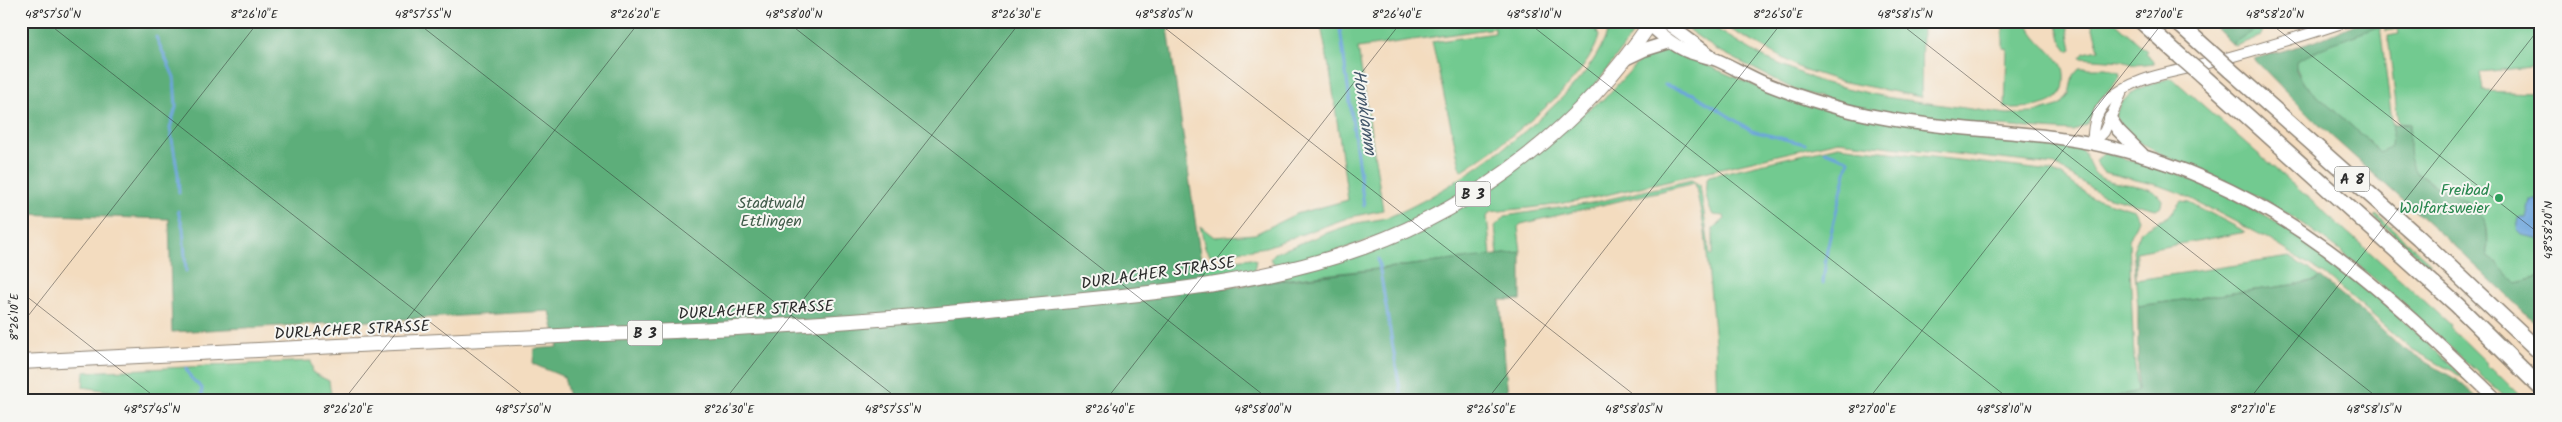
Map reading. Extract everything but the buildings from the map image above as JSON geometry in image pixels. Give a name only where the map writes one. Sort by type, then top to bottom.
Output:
[{"type":"highway","name":"A 8","points":[[2142,21],[2473,320],[2541,388]]},
{"type":"highway","name":"A 8","points":[[2176,21],[2439,256],[2541,353]]},
{"type":"main road","points":[[1664,21],[1716,60]]},
{"type":"main road","points":[[1651,23],[1670,42],[1688,51],[1716,60],[1804,98],[1848,111],[1900,121],[2037,134],[2093,143],[2146,157],[2188,171],[2228,188],[2270,210],[2317,240],[2375,287],[2498,401]]},
{"type":"main road","name":"B 3","points":[[1625,59],[1651,23]]},
{"type":"main road","points":[[1625,59],[1644,50],[1670,42]]},
{"type":"main road","name":"DURLACHER STRASSE","points":[[21,362],[888,320],[1118,296],[1302,267],[1367,247],[1445,210],[1512,168],[1566,123],[1625,59]]},
{"type":"main road","points":[[2110,118],[2118,130],[2146,157]]},
{"type":"street","points":[[2093,143],[2092,130],[2102,108],[2111,97],[2142,80],[2204,65],[2348,21]]},
{"type":"street","points":[[2093,143],[2104,132],[2122,92]]},
{"type":"green space","name":"Stadtwald Ettlingen","points":[[21,21],[1167,21],[1205,290],[1521,252],[1521,300],[1500,300],[1508,398],[1497,401],[570,401],[564,377],[533,364],[534,349],[558,347],[550,311],[172,332],[169,219],[21,214]]},
{"type":"green space","points":[[1320,21],[1590,21],[1589,25],[1595,27],[1599,36],[1591,54],[1561,93],[1519,130],[1461,171],[1432,42],[1495,33],[1495,28],[1358,48],[1383,210],[1350,217],[1266,247],[1210,255],[1205,248],[1200,226],[1214,237],[1255,234],[1296,214],[1348,200],[1331,77]]},
{"type":"green space","points":[[1612,21],[1642,21],[1579,103],[1546,134],[1497,172],[1416,220],[1360,243],[1276,266],[1270,259],[1275,253],[1336,230],[1357,223],[1391,216],[1415,205],[1473,170],[1533,125],[1559,101],[1580,78],[1596,56]]},
{"type":"green space","points":[[1676,21],[1703,21],[1763,57],[1821,82],[1885,97],[2007,114],[2034,113],[2061,105],[2069,94],[2073,75],[2079,68],[2106,68],[2119,72],[2120,77],[2103,98],[2087,124],[2073,131],[1969,124],[1877,112],[1797,91],[1714,48]]},
{"type":"green space","points":[[1715,21],[1922,21],[1921,97],[1840,81],[1802,69]]},
{"type":"green space","points":[[2020,21],[2027,21],[2034,35],[2061,64],[2064,71],[2064,83],[2062,92],[2050,102],[2032,107],[2005,108],[2007,49],[2003,48],[2003,27],[2020,25]]},
{"type":"green space","points":[[2056,21],[2073,21],[2067,24],[2072,49],[2068,51],[2062,43]]},
{"type":"green space","points":[[2091,21],[2114,21],[2147,51],[2145,54],[2155,63],[2135,65],[2122,61],[2080,58],[2084,53],[2099,50]]},
{"type":"green space","points":[[2209,21],[2252,21],[2252,31],[2232,44]]},
{"type":"green space","points":[[2252,21],[2265,21],[2261,36],[2235,46],[2232,44],[2251,31]]},
{"type":"green space","points":[[2362,21],[2377,21],[2380,26],[2331,44],[2296,61],[2296,70],[2304,84],[2381,152],[2391,146],[2393,124],[2410,123],[2409,152],[2411,161],[2426,180],[2473,207],[2481,215],[2487,229],[2488,256],[2517,283],[2541,277],[2541,328],[2463,254],[2318,124],[2254,59],[2314,42]]},
{"type":"green space","points":[[2385,21],[2495,21],[2495,24],[2541,21],[2541,66],[2480,72],[2483,91],[2532,93],[2541,123],[2541,277],[2517,283],[2488,256],[2487,229],[2481,216],[2463,201],[2419,174],[2412,165],[2409,150],[2410,123],[2398,122],[2388,36],[2399,34],[2398,29],[2386,31]]},
{"type":"green space","points":[[2380,26],[2394,137],[2390,149],[2381,152],[2304,84],[2294,63],[2309,53],[2335,41]]},
{"type":"green space","points":[[1670,50],[1758,87],[2015,139],[2079,148],[2083,151],[2091,168],[2101,178],[2150,190],[2162,200],[2161,206],[2156,209],[2102,195],[2055,165],[1838,141],[1597,197],[1547,206],[1490,212],[1487,217],[1491,256],[1244,284],[1390,244],[1605,98],[1640,60],[1658,51]]},
{"type":"green space","points":[[2172,78],[2451,325],[2450,327],[2486,362],[2488,367],[2492,368],[2525,401],[2511,401],[2504,396],[2386,289],[2324,239],[2291,216],[2241,188],[2174,160],[2141,144],[2126,134],[2117,119],[2116,114],[2120,106],[2132,93],[2146,85]]},
{"type":"green space","points":[[1838,146],[2051,171],[2062,176],[2091,197],[2134,210],[2138,219],[2129,241],[2134,358],[2138,391],[2098,401],[1717,401],[1715,343],[1705,232],[1695,183],[1521,224],[1518,227],[1521,252],[1498,255],[1495,226],[1505,216],[1592,203],[1691,180],[1700,185],[1710,255],[1713,255],[1713,229],[1725,219],[1724,216],[1713,215],[1709,206],[1706,184],[1709,176]]},
{"type":"green space","points":[[2104,153],[2171,171],[2225,193],[2315,245],[2385,303],[2466,379],[2412,349],[2326,275],[2265,237],[2180,193],[2161,186],[2103,172],[2095,161]]},
{"type":"green space","points":[[2181,201],[2189,202],[2246,232],[2136,252],[2136,280],[2290,257],[2320,277],[2317,280],[2292,285],[2138,306],[2133,250],[2141,231],[2169,216]]},
{"type":"green space","points":[[2376,214],[2431,263],[2428,265],[2374,217]]},
{"type":"green space","points":[[1251,258],[1256,260],[1254,271],[1151,285],[1190,266]]},
{"type":"green space","points":[[2320,277],[2370,318],[2401,347],[2457,380],[2481,401],[2098,401],[2138,391],[2138,306],[2292,285],[2317,280]]},
{"type":"green space","points":[[311,361],[313,373],[329,381],[332,401],[171,401],[83,387],[84,372]]},
{"type":"water","points":[[2530,200],[2541,200],[2541,239],[2522,235],[2517,230],[2519,218],[2526,218]]},
{"type":"waterway","points":[[154,28],[158,21]]},
{"type":"waterway","name":"Hornklamm","points":[[1339,21],[1364,206]]},
{"type":"waterway","points":[[156,37],[174,77],[176,107],[170,128],[178,174],[179,193]]},
{"type":"waterway","points":[[1665,85],[1694,94],[1752,131],[1805,144]]},
{"type":"waterway","points":[[1823,283],[1827,249],[1849,160],[1825,151]]},
{"type":"waterway","points":[[178,211],[183,228],[186,271]]},
{"type":"waterway","name":"Hornklamm","points":[[1378,259],[1402,401]]},
{"type":"waterway","points":[[186,368],[191,378],[202,388],[201,401]]},
{"type":"place","name":"Freibad Wolfartsweier","points":[[2499,198]]}]
